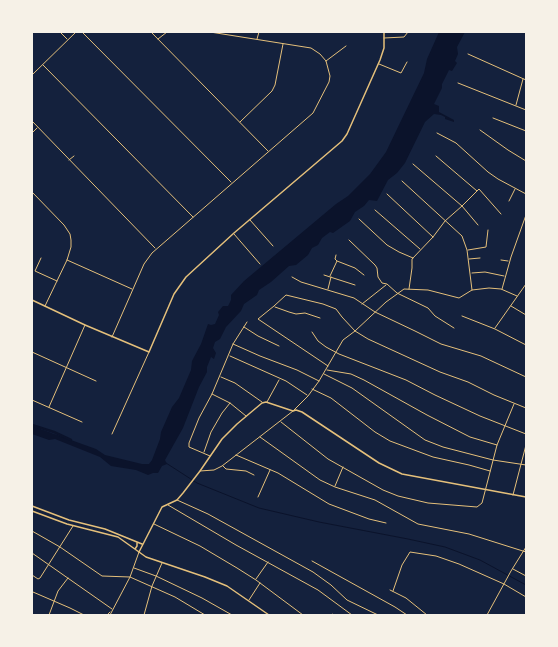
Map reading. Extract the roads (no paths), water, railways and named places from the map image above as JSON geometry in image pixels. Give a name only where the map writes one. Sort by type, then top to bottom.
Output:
[{"type":"main road","points":[[32,300],[112,337],[150,352],[174,294],[186,277],[234,233],[342,141],[347,134],[379,64],[384,48],[384,32]]},
{"type":"main road","points":[[140,552],[142,544],[162,507],[177,500],[197,476],[222,439],[246,416],[262,403],[266,402],[293,411],[296,410],[302,412],[379,463],[402,474],[526,497]]},
{"type":"main road","points":[[32,506],[69,520],[105,529],[142,544]]},
{"type":"main road","points":[[32,511],[73,526],[118,537],[146,557],[227,586],[269,615]]},
{"type":"main road","points":[[67,524],[69,520]]},
{"type":"main road","points":[[135,549],[137,542]]},
{"type":"street","points":[[60,32],[67,39]]},
{"type":"street","points":[[32,75],[67,39],[76,32]]},
{"type":"street","points":[[82,32],[232,183]]},
{"type":"street","points":[[151,32],[268,151]]},
{"type":"street","points":[[158,40],[167,32]]},
{"type":"street","points":[[112,337],[144,264],[156,249],[310,116],[316,109],[329,82],[330,76],[326,61],[320,54],[311,48],[210,32]]},
{"type":"street","points":[[257,40],[259,32]]},
{"type":"street","points":[[384,38],[404,37],[408,32]]},
{"type":"street","points":[[239,122],[272,91],[275,85],[283,43]]},
{"type":"street","points":[[326,61],[346,46]]},
{"type":"street","points":[[468,54],[526,80]]},
{"type":"street","points":[[379,64],[401,73],[407,62]]},
{"type":"street","points":[[43,65],[194,217]]},
{"type":"street","points":[[515,106],[523,79]]},
{"type":"street","points":[[458,83],[526,110]]},
{"type":"street","points":[[493,118],[526,132]]},
{"type":"street","points":[[32,122],[156,249]]},
{"type":"street","points":[[32,133],[38,127]]},
{"type":"street","points":[[480,130],[526,161]]},
{"type":"street","points":[[437,133],[456,143],[488,172],[526,194]]},
{"type":"street","points":[[68,160],[74,156]]},
{"type":"street","points":[[436,156],[477,191],[479,189],[501,214]]},
{"type":"street","points":[[414,164],[462,206],[478,224]]},
{"type":"street","points":[[402,181],[462,236],[468,250],[472,290]]},
{"type":"street","points":[[509,201],[515,188]]},
{"type":"street","points":[[409,290],[413,258],[433,237],[445,221],[477,191]]},
{"type":"street","points":[[32,192],[68,230],[71,240],[71,247],[67,260],[46,307]]},
{"type":"street","points":[[387,194],[433,237]]},
{"type":"street","points":[[375,210],[421,250]]},
{"type":"street","points":[[501,290],[509,262],[526,215]]},
{"type":"street","points":[[359,219],[387,245],[413,258]]},
{"type":"street","points":[[250,220],[273,246]]},
{"type":"street","points":[[468,250],[486,247],[488,230]]},
{"type":"street","points":[[234,233],[260,264]]},
{"type":"street","points":[[349,240],[368,257],[376,268],[378,277],[382,283],[387,284],[397,292],[428,308],[435,316],[454,328]]},
{"type":"street","points":[[327,290],[330,276],[337,261],[335,259],[336,255]]},
{"type":"street","points":[[41,258],[35,271],[58,281]]},
{"type":"street","points":[[468,260],[480,258]]},
{"type":"street","points":[[67,260],[132,289]]},
{"type":"street","points":[[501,260],[509,262]]},
{"type":"street","points":[[337,261],[355,268],[364,275]]},
{"type":"street","points":[[471,273],[485,272],[505,276]]},
{"type":"street","points":[[324,275],[355,285]]},
{"type":"street","points":[[292,278],[354,298],[375,312],[441,344],[481,356],[526,377]]},
{"type":"street","points":[[362,304],[387,284]]},
{"type":"street","points":[[495,329],[526,284]]},
{"type":"street","points":[[200,471],[214,470],[222,466],[293,411],[308,396],[324,374],[343,340],[355,331],[397,292],[404,289],[428,290],[459,298],[472,290],[489,288],[501,290],[517,296]]},
{"type":"street","points":[[328,366],[258,319],[287,295],[323,304],[336,309],[355,331],[368,339],[440,372],[468,382],[494,395],[526,408]]},
{"type":"street","points":[[274,306],[296,314],[305,313],[320,318]]},
{"type":"street","points":[[510,306],[526,315]]},
{"type":"street","points":[[462,316],[495,329],[526,345]]},
{"type":"street","points":[[211,456],[189,447],[188,443],[212,394],[233,344],[246,322]]},
{"type":"street","points":[[49,407],[85,325]]},
{"type":"street","points":[[243,327],[279,346]]},
{"type":"street","points":[[312,332],[326,347],[335,352],[406,380],[480,416],[526,434]]},
{"type":"street","points":[[233,344],[297,370],[319,381]]},
{"type":"street","points":[[32,352],[96,381]]},
{"type":"street","points":[[112,434],[150,352]]},
{"type":"street","points":[[229,356],[286,381],[308,396]]},
{"type":"street","points":[[326,370],[351,374],[470,437],[497,445]]},
{"type":"street","points":[[324,374],[352,388],[425,440],[493,460],[526,465]]},
{"type":"street","points":[[220,376],[235,383],[262,403]]},
{"type":"street","points":[[266,402],[280,379]]},
{"type":"street","points":[[312,389],[331,398],[375,432],[390,441],[433,457],[469,465],[490,472]]},
{"type":"street","points":[[212,394],[230,403],[246,416]]},
{"type":"street","points":[[32,400],[82,422]]},
{"type":"street","points":[[204,453],[211,432],[225,408],[230,403]]},
{"type":"street","points":[[280,422],[328,459],[384,490],[398,496],[428,503],[477,507],[482,503],[497,445],[515,403]]},
{"type":"street","points":[[259,437],[320,480],[375,500],[418,524],[469,534],[524,550],[526,552]]},
{"type":"street","points":[[513,495],[526,445]]},
{"type":"street","points":[[235,455],[271,469],[329,504],[350,513],[386,523]]},
{"type":"street","points":[[222,466],[226,469],[246,471],[254,475]]},
{"type":"street","points":[[335,486],[343,467]]},
{"type":"street","points":[[258,497],[268,471],[271,469]]},
{"type":"street","points":[[177,500],[208,514],[313,572],[348,600],[378,615]]},
{"type":"street","points":[[168,505],[318,590],[352,615]]},
{"type":"street","points":[[153,524],[200,546],[256,580],[303,615]]},
{"type":"street","points":[[32,575],[38,579],[40,578],[73,526]]},
{"type":"street","points":[[32,531],[60,547],[102,576],[130,577],[175,597],[205,615]]},
{"type":"street","points":[[487,615],[526,547]]},
{"type":"street","points":[[110,615],[130,577],[140,552]]},
{"type":"street","points":[[393,591],[402,565],[410,552],[444,558],[460,564],[504,584],[526,598]]},
{"type":"street","points":[[32,553],[112,609]]},
{"type":"street","points":[[312,561],[407,615]]},
{"type":"street","points":[[256,580],[268,562]]},
{"type":"street","points":[[144,615],[152,586],[162,563]]},
{"type":"street","points":[[134,568],[156,576],[202,598],[232,615]]},
{"type":"street","points":[[512,569],[526,576]]},
{"type":"street","points":[[49,615],[58,591],[68,578]]},
{"type":"street","points":[[249,601],[260,583]]},
{"type":"street","points":[[390,590],[406,598],[428,615]]},
{"type":"street","points":[[34,592],[84,615]]},
{"type":"street","points":[[107,615],[111,612]]},
{"type":"water","points":[[439,32],[465,32],[457,47],[458,54],[455,61],[457,63],[452,71],[449,70],[434,104],[439,106],[439,112],[454,120],[454,122],[445,119],[445,117],[441,115],[434,114],[425,122],[405,163],[397,173],[388,180],[377,201],[369,200],[364,206],[355,212],[350,221],[333,233],[330,232],[322,238],[318,245],[312,248],[308,255],[296,265],[289,266],[271,282],[259,290],[257,295],[244,304],[241,311],[226,327],[220,339],[215,342],[213,348],[216,353],[214,359],[211,357],[207,367],[207,372],[199,387],[183,428],[165,460],[167,464],[162,466],[158,473],[148,475],[136,470],[111,466],[100,457],[55,439],[49,440],[32,434],[32,426],[96,449],[105,455],[142,464],[149,464],[152,460],[161,432],[172,407],[179,398],[191,370],[192,361],[201,344],[208,324],[215,324],[219,315],[218,312],[223,306],[228,306],[231,300],[231,295],[244,281],[336,204],[348,196],[370,174],[386,152],[424,73],[427,59]]},
{"type":"waterway","points":[[32,425],[54,432],[71,440]]},
{"type":"waterway","points":[[166,463],[197,483],[259,508],[319,522],[445,547],[480,560],[526,585]]}]
